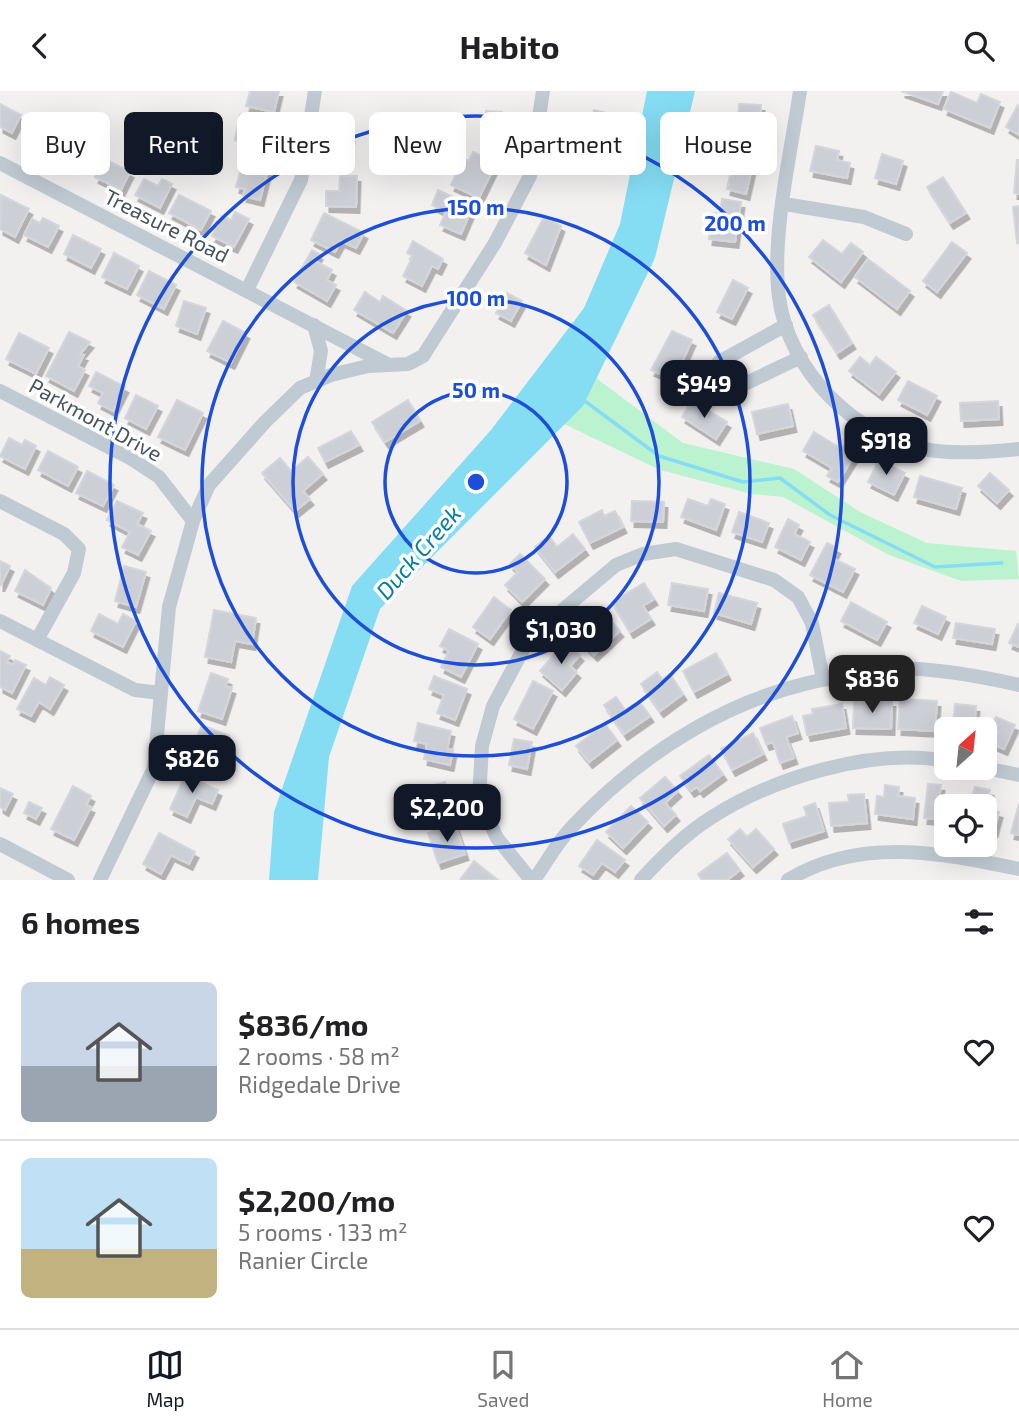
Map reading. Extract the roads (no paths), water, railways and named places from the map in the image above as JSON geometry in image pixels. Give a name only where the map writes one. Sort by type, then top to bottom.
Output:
[{"type":"street","points":[[247,290],[301,180],[315,91]]},
{"type":"street","points":[[100,880],[154,768],[169,607],[193,521],[209,485],[265,422],[300,388],[368,366],[408,365],[424,356],[495,243],[530,176],[543,91]]},
{"type":"street","points":[[800,91],[777,268],[779,298],[786,325],[801,357],[824,392],[859,421],[892,439],[929,450],[1019,449]]},
{"type":"street","name":"Treasure Road","points":[[0,163],[390,365]]},
{"type":"street","points":[[784,204],[864,217],[906,234]]},
{"type":"street","points":[[314,325],[321,351],[316,382]]},
{"type":"street","points":[[786,325],[719,362],[714,370],[714,379],[724,389],[734,389],[801,357]]},
{"type":"street","name":"Parkmont Drive","points":[[0,391],[130,458],[159,477],[193,521]]},
{"type":"street","points":[[0,501],[64,534],[79,549],[74,573],[37,640]]},
{"type":"street","points":[[823,679],[807,615],[799,597],[774,580],[676,549],[643,554],[616,565],[553,618],[524,648],[493,706],[477,783],[478,799],[497,838],[533,880],[569,830],[623,778],[668,744],[754,698],[823,679],[896,668],[984,677],[1019,685]]},
{"type":"street","points":[[0,621],[135,690],[161,694]]},
{"type":"street","points":[[641,880],[658,861],[709,820],[757,793],[814,771],[887,759],[934,761]]},
{"type":"street","points":[[998,771],[1019,775]]},
{"type":"street","points":[[0,844],[68,880]]},
{"type":"street","points":[[788,880],[839,860],[896,850],[949,854],[1019,869]]},
{"type":"water","name":"Duck Creek","points":[[647,91],[695,91],[690,112],[660,112],[660,175],[675,175],[655,258],[583,406],[380,609],[329,757],[318,880],[269,880],[274,812],[352,586],[491,430],[584,308],[620,224],[630,175],[646,175],[646,112],[643,112]]},
{"type":"waterway","points":[[582,399],[659,456],[743,482],[780,478],[830,515],[935,567],[1002,563]]}]
